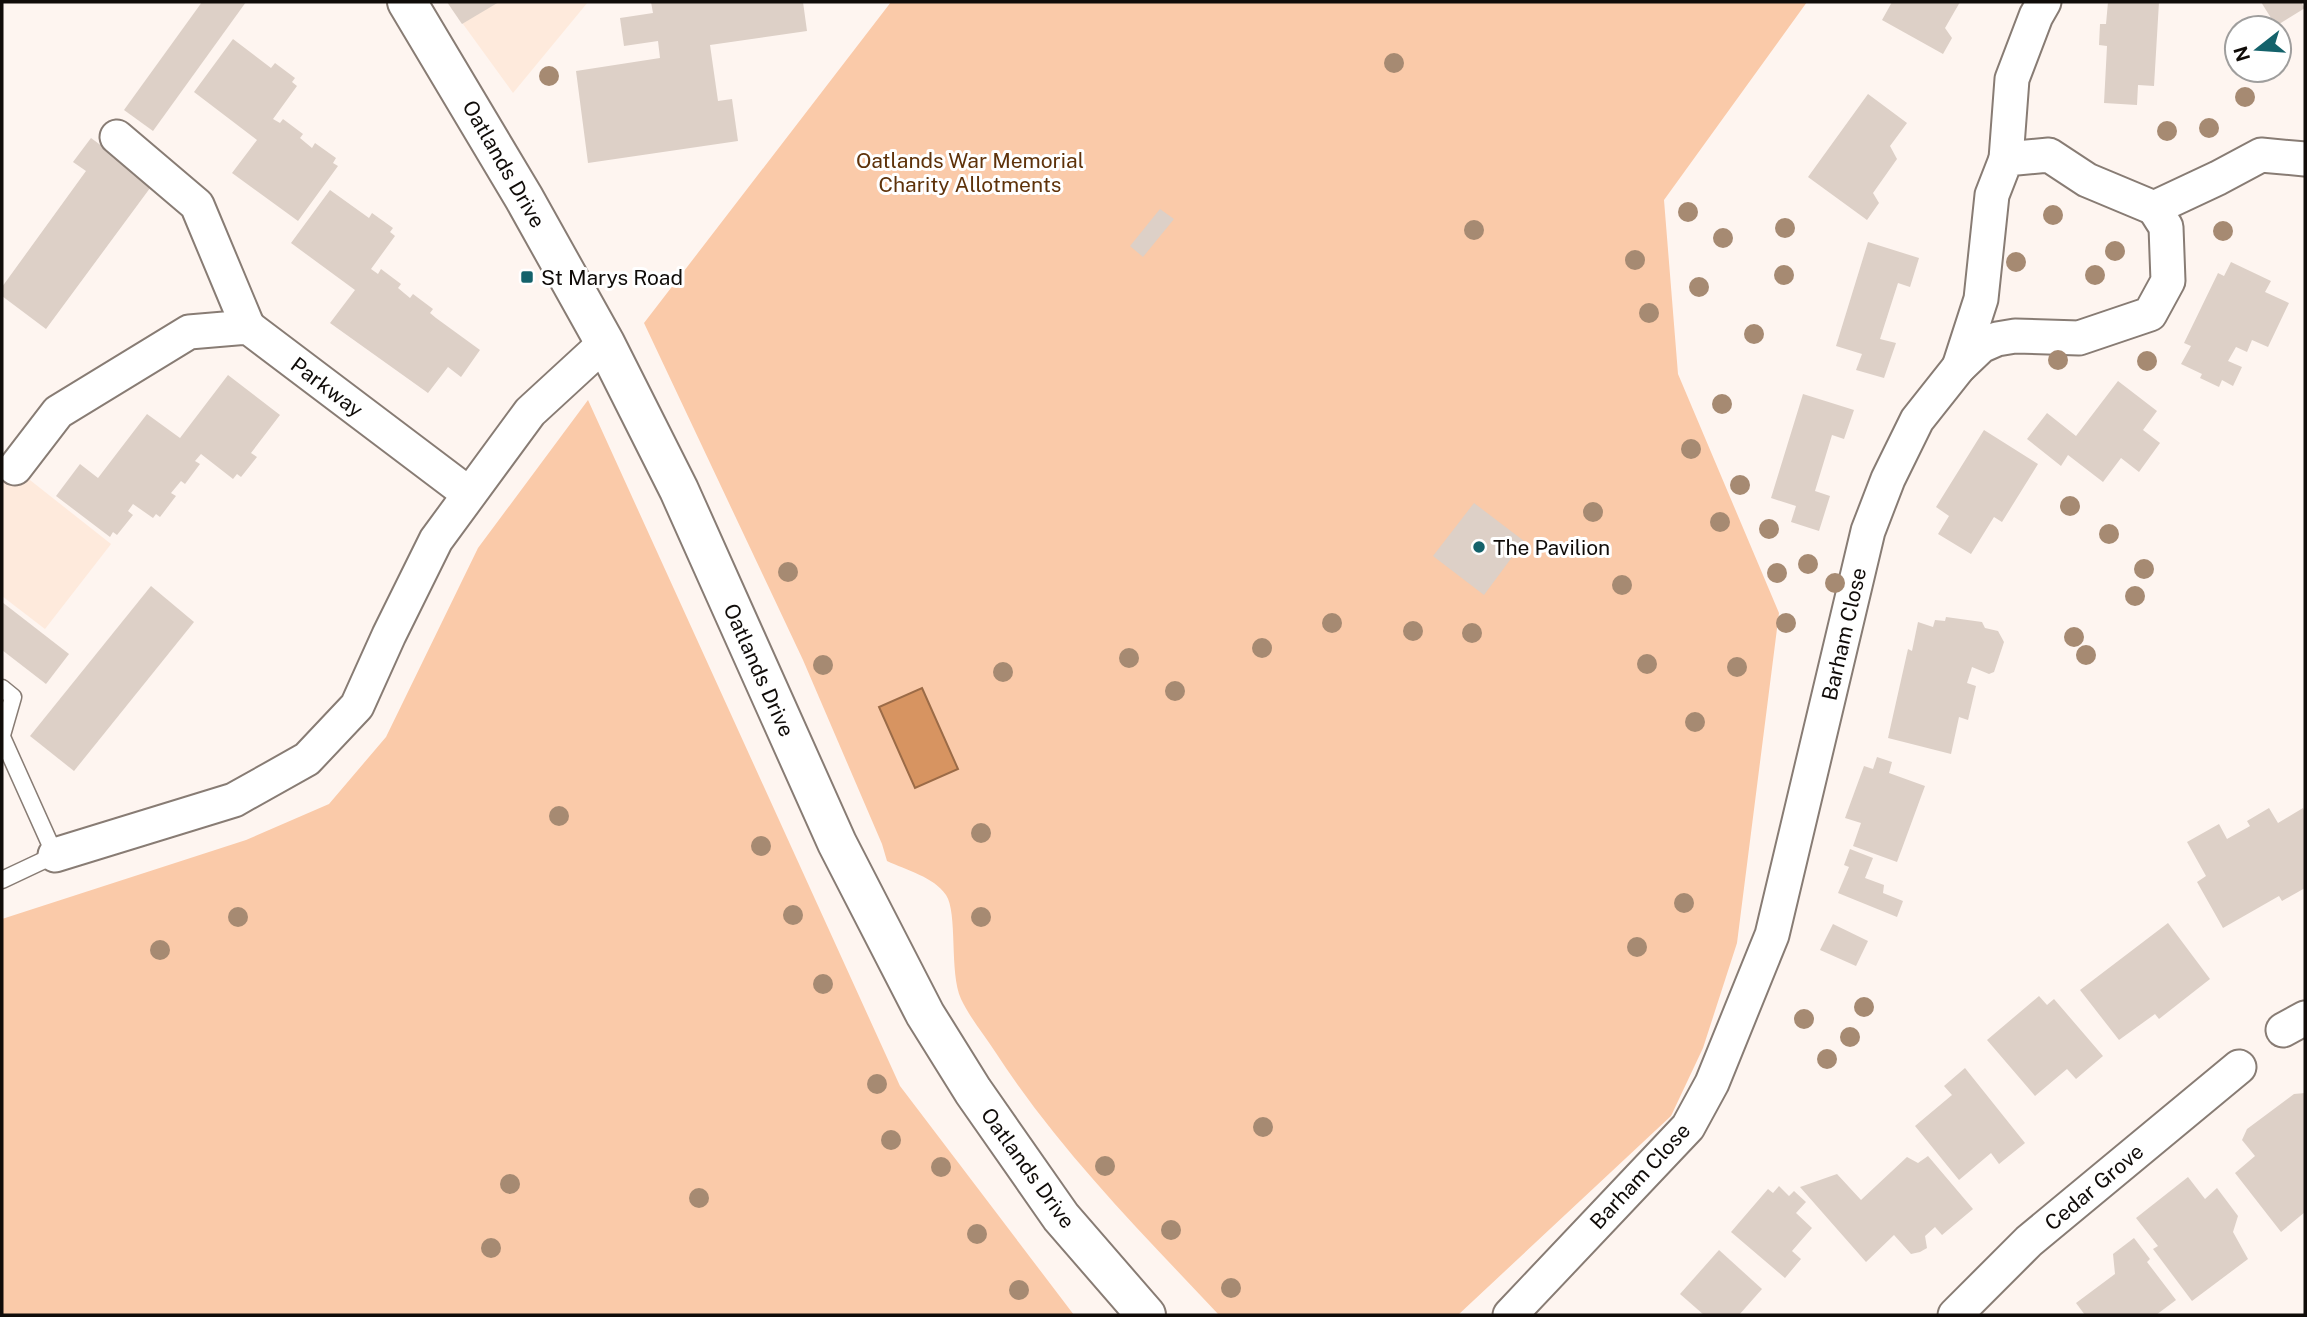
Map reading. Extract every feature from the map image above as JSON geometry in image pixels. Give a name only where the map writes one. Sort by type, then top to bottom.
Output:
[{"type":"main road","name":"Oatlands Drive","points":[[407,2],[524,198],[605,343],[679,490],[837,843],[925,1014],[973,1091],[1061,1217],[1146,1315]]},
{"type":"street","points":[[1959,367],[1981,299],[1992,195],[2006,159],[2012,79],[2044,2]]},
{"type":"street","points":[[15,468],[58,412],[189,332],[248,327],[197,205],[117,137]]},
{"type":"street","points":[[2006,159],[2049,155],[2087,180],[2154,208],[2260,155],[2305,159]]},
{"type":"street","name":"Barham Close","points":[[1510,1315],[1688,1126],[1712,1083],[1772,935],[1868,531],[1888,479],[1917,420],[1959,367],[1981,346],[1997,339],[2015,336],[2079,338],[2150,314],[2168,281],[2166,227],[2154,208]]},
{"type":"street","name":"Parkway","points":[[248,327],[469,494]]},
{"type":"street","points":[[55,855],[234,800],[307,760],[357,706],[388,635],[436,540],[530,412],[605,343]]},
{"type":"street","name":"Cedar Grove","points":[[1955,1315],[2029,1241],[2239,1067]]},
{"type":"lane","points":[[2,688],[13,697],[2,736],[55,855],[2,880]]},
{"type":"shaded area","points":[[447,2],[588,2],[513,93]]},
{"type":"shaded area","points":[[2,458],[111,544],[45,629],[2,596]]},
{"type":"shaded area","points":[[922,688],[958,769],[915,788],[879,707]]},
{"type":"green space","name":"Oatlands War Memorial Charity Allotments","points":[[891,2],[1807,2],[1664,200],[1678,374],[1779,613],[1737,943],[1703,1048],[1671,1116],[1458,1315],[1219,1315],[1073,1156],[1020,1089],[961,999],[955,974],[952,915],[946,895],[934,883],[887,861],[803,660],[644,323]]},
{"type":"green space","points":[[588,400],[900,1086],[1074,1315],[2,1315],[2,919],[246,840],[329,804],[386,737],[478,548]]},
{"type":"building","points":[[202,2],[246,2],[153,131],[124,110]]},
{"type":"building","points":[[447,2],[499,2],[462,24]]},
{"type":"building","points":[[651,2],[803,2],[807,31],[710,45],[718,101],[732,99],[738,141],[588,163],[576,71],[660,58],[658,41],[624,46],[620,18],[653,13]]},
{"type":"building","points":[[1892,2],[1960,2],[1945,28],[1952,38],[1943,54],[1882,20]]},
{"type":"building","points":[[2108,2],[2159,2],[2154,86],[2138,85],[2137,105],[2104,103],[2107,46],[2099,45],[2100,24],[2106,24]]},
{"type":"building","points":[[2261,2],[2301,2],[2305,8],[2293,15],[2268,14]]},
{"type":"building","points":[[233,39],[271,68],[275,63],[295,78],[292,82],[297,86],[273,119],[280,123],[283,119],[303,134],[300,138],[312,148],[315,143],[336,158],[333,163],[338,166],[298,221],[232,173],[257,140],[194,92]]},
{"type":"building","points":[[1868,94],[1907,123],[1890,146],[1897,159],[1873,193],[1879,203],[1867,220],[1808,177]]},
{"type":"building","points":[[91,138],[153,184],[46,329],[2,296],[2,287],[86,171],[73,162]]},
{"type":"building","points":[[330,190],[369,218],[372,213],[393,228],[390,232],[395,236],[371,269],[378,274],[381,269],[401,284],[398,288],[410,298],[413,294],[433,309],[430,313],[480,350],[461,377],[448,367],[428,393],[330,323],[355,290],[291,243]]},
{"type":"building","points":[[1160,209],[1174,219],[1143,257],[1130,246]]},
{"type":"building","points":[[1868,242],[1919,258],[1910,287],[1898,283],[1880,339],[1896,343],[1884,378],[1856,370],[1862,354],[1836,346]]},
{"type":"building","points":[[2231,262],[2271,281],[2265,292],[2289,303],[2268,347],[2252,340],[2247,352],[2236,347],[2228,361],[2242,367],[2233,386],[2222,380],[2219,387],[2200,378],[2202,374],[2181,364],[2191,346],[2184,343],[2218,273],[2224,276]]},
{"type":"building","points":[[228,375],[280,415],[251,453],[257,457],[241,477],[237,474],[233,479],[201,454],[195,461],[200,464],[185,484],[181,481],[171,493],[176,496],[160,517],[156,514],[153,518],[133,504],[128,511],[133,515],[117,535],[113,532],[110,537],[56,496],[80,464],[98,478],[147,414],[180,438]]},
{"type":"building","points":[[2118,381],[2157,411],[2143,430],[2160,443],[2139,472],[2121,458],[2103,482],[2068,455],[2061,466],[2027,439],[2047,413],[2076,436]]},
{"type":"building","points":[[1803,394],[1854,410],[1844,439],[1832,435],[1815,491],[1830,496],[1819,531],[1791,522],[1796,506],[1771,498]]},
{"type":"building","points":[[1984,430],[2038,464],[2002,522],[1994,517],[1971,554],[1938,534],[1949,516],[1936,507]]},
{"type":"building","name":"The Pavilion","points":[[1474,503],[1524,541],[1484,595],[1433,556]]},
{"type":"building","points":[[151,586],[194,622],[74,771],[30,736]]},
{"type":"building","points":[[2,602],[69,654],[46,684],[2,650]]},
{"type":"building","points":[[1946,617],[1982,622],[1985,628],[1998,631],[2004,642],[1994,672],[1989,674],[1972,667],[1967,683],[1976,686],[1968,720],[1959,717],[1951,754],[1888,738],[1908,649],[1912,651],[1918,622],[1933,627],[1935,620],[1945,621]]},
{"type":"building","points":[[1877,757],[1892,762],[1889,773],[1925,786],[1897,862],[1853,846],[1861,823],[1845,818],[1864,766],[1873,769]]},
{"type":"building","points":[[2269,808],[2278,823],[2303,808],[2305,888],[2282,901],[2279,896],[2223,928],[2197,882],[2206,876],[2187,842],[2219,824],[2227,839],[2250,826],[2247,821]]},
{"type":"building","points":[[1850,849],[1873,858],[1865,878],[1884,885],[1883,893],[1903,901],[1897,917],[1838,893],[1849,867],[1844,865]]},
{"type":"building","points":[[2168,923],[2210,979],[2159,1019],[2155,1014],[2119,1040],[2080,990]]},
{"type":"building","points":[[1833,924],[1868,941],[1856,966],[1820,950]]},
{"type":"building","points":[[2039,996],[2047,1005],[2054,999],[2103,1056],[2076,1079],[2067,1069],[2035,1096],[1987,1040]]},
{"type":"building","points":[[1965,1068],[2025,1143],[1999,1164],[1991,1153],[1959,1180],[1915,1126],[1952,1095],[1944,1086]]},
{"type":"building","points":[[2305,1093],[2305,1212],[2281,1232],[2235,1173],[2255,1156],[2242,1140],[2247,1129],[2294,1094]]},
{"type":"building","points":[[1928,1156],[1973,1209],[1942,1235],[1935,1227],[1925,1236],[1927,1248],[1920,1252],[1911,1254],[1894,1235],[1866,1262],[1800,1187],[1837,1174],[1861,1200],[1907,1157],[1918,1163]]},
{"type":"building","points":[[2188,1177],[2205,1199],[2217,1188],[2238,1216],[2233,1232],[2248,1259],[2192,1301],[2153,1249],[2158,1246],[2136,1218]]},
{"type":"building","points":[[1779,1186],[1789,1196],[1794,1191],[1806,1202],[1796,1213],[1812,1228],[1792,1251],[1801,1259],[1785,1278],[1731,1232],[1768,1189],[1773,1193]]},
{"type":"building","points":[[2134,1238],[2150,1259],[2147,1262],[2176,1300],[2156,1315],[2085,1315],[2076,1303],[2115,1274],[2113,1254]]},
{"type":"building","points":[[1719,1250],[1762,1289],[1739,1315],[1704,1315],[1680,1294]]},
{"type":"place","name":"St Marys Road","points":[[527,277]]},
{"type":"place","name":"The Pavilion","points":[[1479,547]]}]
